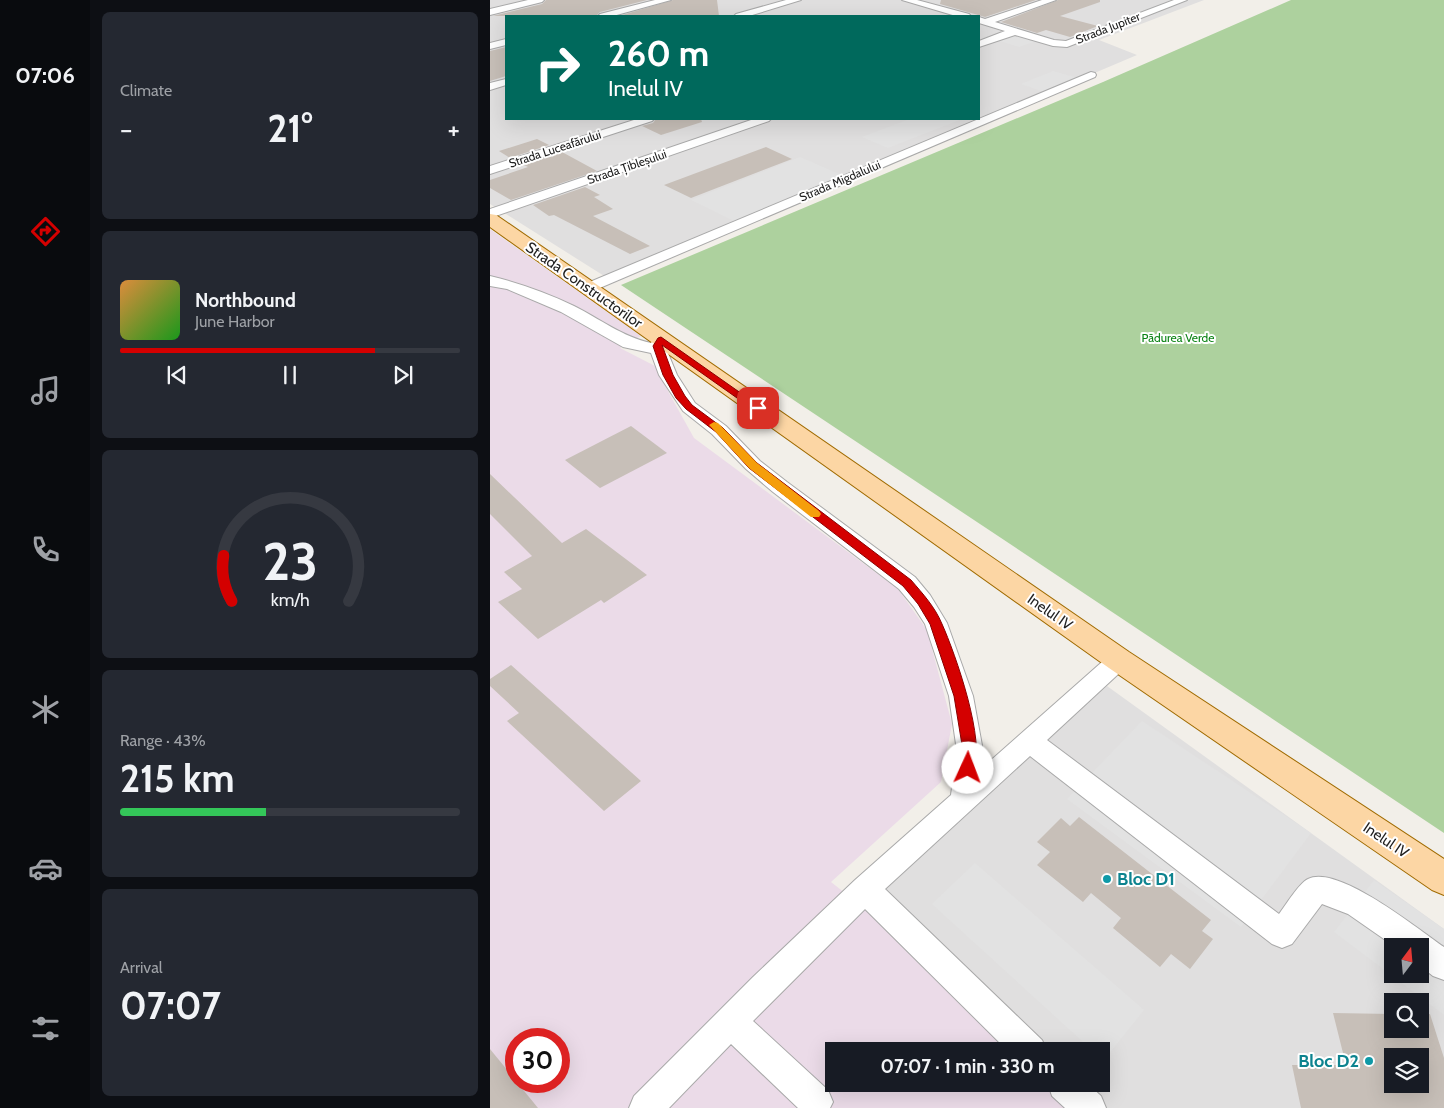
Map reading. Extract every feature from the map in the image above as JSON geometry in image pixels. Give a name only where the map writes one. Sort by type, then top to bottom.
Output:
[{"type":"main road","name":"Strada Constructorilor","points":[[490,219],[590,287],[659,344]]},
{"type":"main road","name":"Inelul IV","points":[[659,344],[1119,660],[1444,879]]},
{"type":"street","points":[[490,12],[539,0]]},
{"type":"street","points":[[607,15],[666,0]]},
{"type":"street","points":[[743,15],[796,0]]},
{"type":"street","points":[[907,0],[960,15]]},
{"type":"street","points":[[925,5],[941,0]]},
{"type":"street","points":[[982,21],[1051,0]]},
{"type":"street","name":"Strada Jupiter","points":[[1016,31],[1061,45],[1182,0]]},
{"type":"street","points":[[982,21],[1016,31]]},
{"type":"street","points":[[980,44],[1016,31]]},
{"type":"street","points":[[490,46],[505,42]]},
{"type":"street","name":"Strada Migdalului","points":[[590,287],[1091,75]]},
{"type":"street","points":[[490,87],[505,82]]},
{"type":"street","name":"Strada Luceafărului","points":[[490,170],[645,120]]},
{"type":"street","name":"Strada Țibleșului","points":[[490,214],[762,120]]},
{"type":"street","points":[[490,281],[512,286],[567,309],[629,343],[659,344],[668,375],[681,398],[689,407],[719,430],[753,465],[907,583],[922,601],[936,623],[961,696],[970,751],[963,801]]},
{"type":"street","points":[[646,1108],[865,889],[1119,660]]},
{"type":"street","points":[[1030,741],[1282,934],[1316,889],[1337,893],[1366,908],[1407,938]]},
{"type":"street","points":[[865,889],[1022,1042]]},
{"type":"street","points":[[1429,954],[1444,965]]},
{"type":"street","points":[[731,1022],[816,1102]]},
{"type":"street","points":[[1072,1092],[1089,1108]]},
{"type":"shaded area","points":[[490,0],[1204,0],[1099,40],[1137,55],[609,279],[490,204]]},
{"type":"shaded area","points":[[1013,34],[1036,41],[1019,47],[997,40]]},
{"type":"shaded area","points":[[1053,71],[1078,78],[1044,92],[1021,84]]},
{"type":"shaded area","points":[[907,120],[959,120],[888,148],[862,137]]},
{"type":"shaded area","points":[[800,157],[844,176],[734,221],[691,200]]},
{"type":"shaded area","points":[[490,229],[641,336],[620,348],[657,367],[694,438],[898,589],[927,630],[952,724],[941,782],[831,882],[864,908],[1001,1042],[825,1042],[825,1092],[1051,1092],[1068,1108],[490,1108]]},
{"type":"shaded area","points":[[1107,686],[1444,929],[1444,1108],[1068,1108],[1051,1092],[1110,1092],[1110,1042],[1001,1042],[864,908],[980,794]]},
{"type":"shaded area","points":[[1142,721],[1311,833],[1241,927],[1067,799]]},
{"type":"shaded area","points":[[975,863],[1144,1010],[1110,1052],[1110,1042],[1083,1042],[932,904]]},
{"type":"shaded area","points":[[1374,880],[1444,929],[1444,1015],[1429,1004],[1429,993],[1415,993],[1402,983],[1429,983],[1429,938],[1384,938],[1384,970],[1334,932]]},
{"type":"green space","name":"Pădurea Verde","points":[[1291,0],[1444,0],[1444,833],[621,285],[1103,82]]},
{"type":"building","points":[[546,0],[647,0],[600,12],[597,15],[493,16],[542,4]]},
{"type":"building","points":[[673,0],[717,0],[719,15],[622,15]]},
{"type":"building","points":[[941,0],[1036,0],[985,17],[940,4]]},
{"type":"building","points":[[1058,0],[1100,0],[1100,2],[1060,16],[1098,26],[1070,37],[1046,30],[1037,33],[1001,22]]},
{"type":"building","points":[[505,47],[505,76],[490,81],[490,51]]},
{"type":"building","points":[[655,120],[701,120],[702,122],[661,135],[642,126],[653,123]]},
{"type":"building","points":[[537,139],[549,145],[510,158],[499,151]]},
{"type":"building","points":[[766,147],[792,159],[691,198],[664,185]]},
{"type":"building","points":[[562,152],[597,171],[511,200],[490,188],[490,180],[528,167],[524,165]]},
{"type":"building","points":[[585,187],[600,195],[594,197],[613,209],[593,216],[650,246],[630,254],[554,215],[549,216],[533,205]]},
{"type":"building","points":[[631,426],[667,453],[600,488],[565,460]]},
{"type":"building","points":[[490,474],[562,543],[586,529],[647,575],[604,603],[601,600],[538,639],[498,602],[522,589],[504,572],[532,556],[490,514]]},
{"type":"building","points":[[511,665],[641,781],[604,811],[507,721],[519,713],[490,686],[490,679]]},
{"type":"building","name":"Bloc D1","points":[[1079,817],[1211,920],[1202,931],[1213,939],[1190,969],[1171,954],[1160,967],[1113,928],[1121,918],[1091,893],[1083,902],[1037,865],[1050,852],[1037,842],[1061,818],[1070,826]]},
{"type":"building","name":"Bloc D2","points":[[1333,1013],[1384,1014],[1384,1038],[1429,1038],[1430,1014],[1444,1058],[1444,1108],[1301,1108],[1292,1065],[1346,1065]]},
{"type":"building","points":[[490,1049],[505,1067],[505,1093],[526,1093],[538,1108],[490,1108]]},
{"type":"slow traffic","points":[[714,425],[753,465],[815,514]]},
{"type":"place","name":"Bloc D1","points":[[1107,879]]},
{"type":"place","name":"Bloc D2","points":[[1369,1061]]},
{"type":"route","points":[[758,408],[661,340],[657,346],[668,375],[681,398],[689,407],[707,419],[753,465],[780,487],[907,583],[922,601],[936,623],[961,696],[970,751],[968,768]]}]
